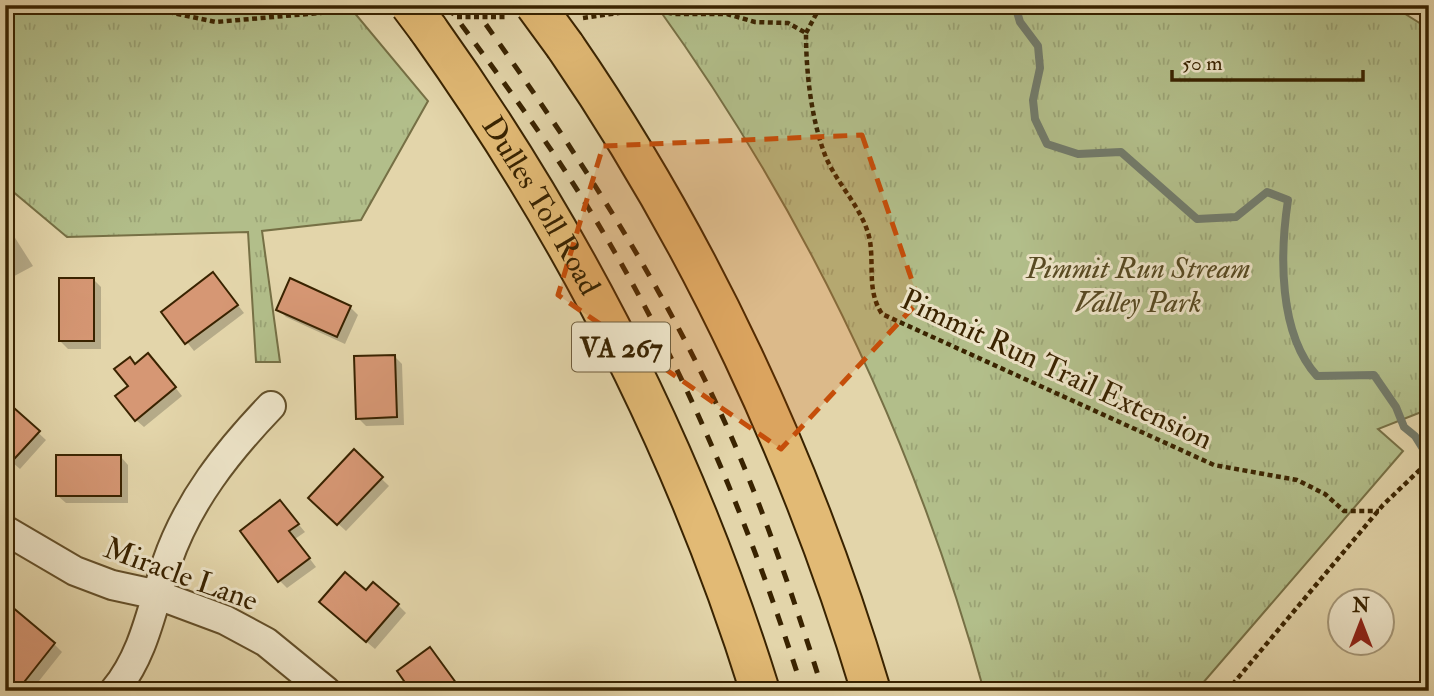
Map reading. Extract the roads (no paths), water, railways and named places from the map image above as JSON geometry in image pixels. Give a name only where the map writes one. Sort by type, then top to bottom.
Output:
[{"type":"highway","points":[[523,11],[573,32],[667,210],[750,373],[816,529],[871,691]]},
{"type":"highway","name":"Dulles Toll Road","points":[[419,16],[488,114],[542,200],[648,400],[717,561],[760,691]]},
{"type":"street","points":[[114,691],[133,663],[187,514],[211,475],[271,406]]},
{"type":"street","name":"Miracle Lane","points":[[5,530],[75,571],[112,585],[158,595],[225,620],[266,642],[304,669],[327,691]]},
{"type":"waterway","points":[[1015,5],[1020,22],[1038,46],[1040,68],[1033,100],[1035,119],[1047,144],[1078,154],[1121,152],[1197,219],[1236,217],[1267,192],[1288,200],[1283,268],[1285,292],[1295,338],[1304,358],[1317,376],[1374,375],[1396,407],[1404,427],[1415,436],[1425,452],[1429,474]]},
{"type":"railway","points":[[447,5],[573,183],[654,324],[711,443],[736,504],[803,691]]},
{"type":"railway","points":[[472,5],[579,161],[676,323],[731,436],[757,499],[792,594],[823,691]]},
{"type":"park label","name":"Pimmit Run Stream Valley Park","points":[[1138,285]]}]
